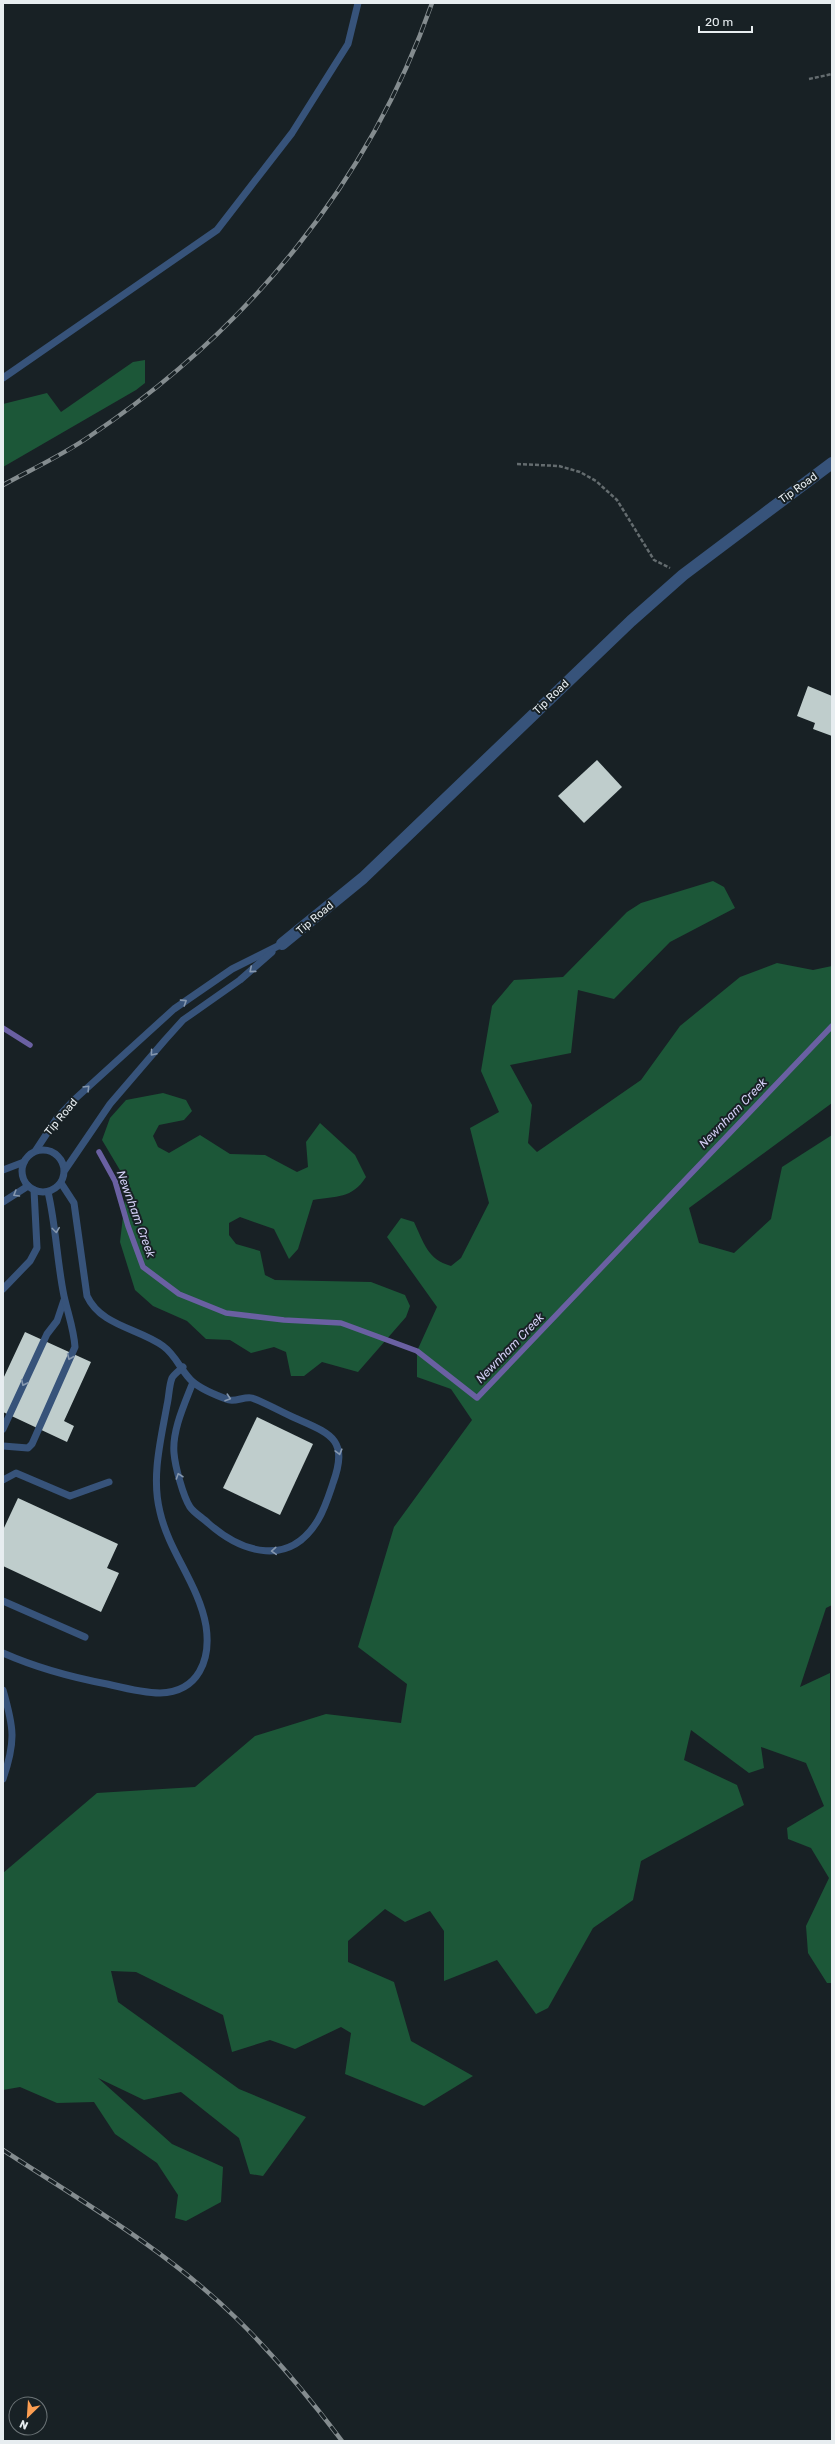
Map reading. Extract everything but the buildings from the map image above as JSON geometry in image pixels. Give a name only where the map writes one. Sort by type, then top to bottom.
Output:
[{"type":"street","name":"Tip Road","points":[[282,944],[363,878],[631,621],[683,575],[832,463]]},
{"type":"lane","points":[[3,378],[217,230],[292,133],[348,44],[358,3]]},
{"type":"lane","name":"Tip Road","points":[[36,1150],[58,1118],[75,1099],[174,1009],[232,969],[282,944]]},
{"type":"lane","name":"Tip Road","points":[[65,1170],[110,1104],[183,1020],[240,980],[282,944]]},
{"type":"lane","points":[[3,1170],[24,1162],[36,1150],[43,1149],[56,1153],[64,1163],[65,1170],[61,1183],[48,1192],[31,1188],[3,1202]]},
{"type":"lane","points":[[3,1289],[30,1261],[37,1248],[31,1188],[22,1175],[24,1162]]},
{"type":"lane","points":[[61,1183],[74,1203],[87,1296],[93,1308],[101,1316],[162,1345],[174,1354],[193,1382],[231,1401],[250,1398],[319,1429],[332,1438],[338,1447],[341,1457],[338,1470],[322,1513],[312,1530],[298,1543],[282,1551],[268,1552],[254,1549],[221,1535],[190,1507],[176,1467],[173,1451],[176,1432],[193,1382]]},
{"type":"lane","points":[[3,1446],[28,1448],[32,1444],[75,1348],[74,1335],[64,1298],[55,1222],[48,1192]]},
{"type":"lane","points":[[3,1429],[47,1334],[62,1310],[64,1298]]},
{"type":"lane","points":[[3,1653],[35,1667],[77,1679],[161,1693],[186,1685],[195,1678],[204,1665],[208,1645],[206,1625],[197,1596],[160,1512],[157,1491],[158,1458],[172,1378],[183,1367]]},
{"type":"lane","points":[[3,1480],[16,1473],[70,1496],[109,1482]]},
{"type":"lane","points":[[3,1601],[85,1637]]},
{"type":"lane","points":[[3,1690],[14,1733],[12,1753],[3,1779]]},
{"type":"path","points":[[809,78],[832,74]]},
{"type":"path","points":[[517,464],[559,466],[580,472],[596,481],[626,512],[654,560],[683,575]]},
{"type":"green space","points":[[145,360],[145,383],[136,390],[3,467],[3,404],[47,393],[61,412],[133,362]]},
{"type":"green space","points":[[713,881],[724,887],[735,908],[670,942],[614,999],[578,990],[571,1053],[510,1065],[532,1105],[528,1143],[537,1152],[641,1080],[680,1026],[740,977],[777,963],[813,970],[832,966],[832,1103],[689,1208],[699,1243],[734,1253],[771,1219],[782,1167],[832,1135],[832,1605],[826,1608],[800,1687],[830,1673],[832,1983],[827,1983],[808,1953],[806,1926],[829,1878],[811,1848],[788,1839],[787,1828],[824,1806],[806,1763],[761,1747],[764,1768],[749,1773],[691,1730],[684,1760],[737,1785],[744,1805],[641,1861],[633,1900],[593,1928],[548,2008],[536,2014],[497,1960],[444,1981],[444,1931],[430,1911],[405,1922],[385,1909],[348,1941],[348,1962],[394,1982],[411,2041],[473,2076],[424,2106],[345,2074],[351,2033],[341,2027],[295,2049],[270,2040],[232,2052],[223,2015],[136,1972],[111,1971],[118,2002],[239,2089],[306,2117],[263,2176],[250,2174],[239,2138],[181,2092],[144,2100],[98,2078],[172,2144],[223,2167],[221,2202],[186,2221],[175,2218],[178,2195],[157,2163],[115,2134],[94,2102],[57,2103],[20,2087],[3,2090],[3,1873],[97,1793],[195,1787],[255,1736],[326,1714],[401,1723],[407,1684],[358,1647],[394,1527],[472,1420],[451,1389],[417,1377],[417,1351],[437,1307],[387,1237],[401,1218],[414,1222],[431,1255],[443,1263],[451,1266],[461,1258],[489,1203],[470,1128],[499,1112],[481,1071],[492,1006],[514,980],[563,977],[627,912],[641,903]]},
{"type":"green space","points":[[163,1093],[186,1100],[192,1111],[184,1120],[159,1125],[153,1136],[158,1147],[169,1153],[200,1135],[230,1154],[265,1155],[297,1172],[308,1167],[306,1142],[320,1123],[355,1155],[366,1177],[361,1184],[349,1193],[336,1197],[313,1200],[298,1249],[289,1259],[274,1229],[240,1217],[229,1223],[229,1235],[236,1244],[260,1251],[265,1275],[275,1280],[371,1282],[405,1295],[410,1306],[406,1317],[358,1372],[322,1362],[304,1376],[291,1376],[286,1352],[274,1347],[251,1353],[230,1340],[206,1339],[187,1321],[153,1306],[135,1290],[120,1242],[127,1182],[102,1140],[110,1118],[126,1100]]},
{"type":"waterway","name":"Newnham Creek","points":[[99,1152],[115,1181],[128,1226],[143,1267],[179,1294],[226,1313],[284,1320],[341,1323],[417,1351],[477,1398],[832,1026]]},
{"type":"waterway","name":"Newnham Creek","points":[[3,1028],[30,1045]]},
{"type":"railway","points":[[3,485],[80,443],[147,395],[201,349],[251,300],[296,248],[338,191],[374,132],[406,69],[432,3]]},
{"type":"railway","points":[[3,2150],[152,2248],[209,2293],[235,2317],[277,2361],[304,2392],[342,2441]]}]
